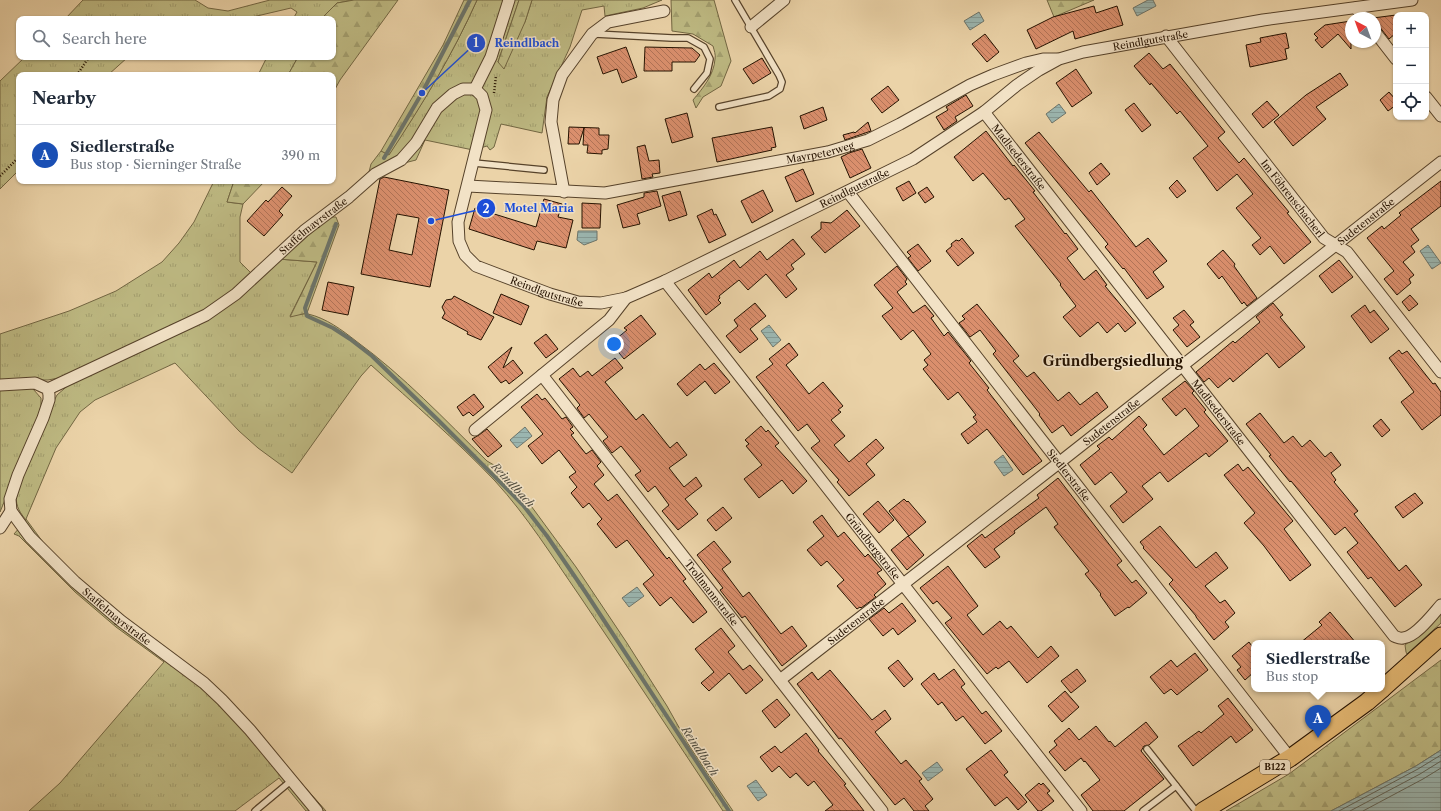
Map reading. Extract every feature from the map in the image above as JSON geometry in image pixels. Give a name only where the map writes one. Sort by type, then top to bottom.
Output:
[{"type":"main road","name":"B122","points":[[1385,686],[1441,636]]},
{"type":"main road","name":"B122","points":[[1204,811],[1290,758],[1379,692]]},
{"type":"street","points":[[486,110],[482,96],[476,89],[491,57],[509,0]]},
{"type":"street","points":[[751,27],[784,0]]},
{"type":"street","name":"Reindlgutstraße","points":[[486,110],[474,163],[458,222],[459,241],[465,256],[476,266],[550,294],[578,302],[601,303],[626,298],[666,280],[913,159],[984,112],[1017,85],[1059,59],[1084,52],[1166,36],[1263,20],[1412,0]]},
{"type":"street","points":[[1356,8],[1359,12]]},
{"type":"street","points":[[564,192],[551,122],[553,100],[562,75],[592,34],[608,22],[664,11]]},
{"type":"street","name":"Im Föhrenschacherl","points":[[1166,36],[1324,238],[1347,252],[1441,372]]},
{"type":"street","points":[[1381,40],[1393,55]]},
{"type":"street","name":"Mayrpeterweg","points":[[468,186],[605,193],[828,152],[868,140],[970,85],[993,75],[1026,63],[1043,59],[1059,59]]},
{"type":"street","name":"Staffelmayrstraße","points":[[48,389],[190,323],[219,306],[253,279],[304,231],[349,197],[376,174],[401,160],[416,143],[437,108],[453,94],[463,89],[476,89]]},
{"type":"street","points":[[1429,101],[1441,116]]},
{"type":"street","name":"Madlsederstraße","points":[[984,112],[1394,636],[1404,638],[1418,630],[1441,605]]},
{"type":"street","name":"Sudetenstraße","points":[[780,680],[904,585],[1441,162]]},
{"type":"street","name":"Siedlerstraße","points":[[848,192],[1290,758]]},
{"type":"street","name":"Gründbergstraße","points":[[666,280],[1081,811]]},
{"type":"street","points":[[475,430],[609,320],[626,298]]},
{"type":"street","name":"Trollmannstraße","points":[[542,375],[882,811]]},
{"type":"street","points":[[0,385],[35,383],[48,389],[49,395],[49,400],[43,418],[18,475],[10,499],[10,511],[0,528]]},
{"type":"street","name":"Staffelmayrstraße","points":[[10,511],[30,537],[75,582],[121,621],[185,668],[209,688],[250,730],[317,811]]},
{"type":"lane","points":[[719,107],[769,96],[780,89],[782,82],[735,0]]},
{"type":"lane","points":[[592,34],[688,38],[704,47],[710,59],[707,73],[694,89]]},
{"type":"lane","points":[[474,163],[544,170]]},
{"type":"lane","points":[[1147,749],[1196,811]]},
{"type":"lane","points":[[255,811],[292,780]]},
{"type":"lane","points":[[1143,811],[1176,786]]},
{"type":"path","points":[[486,110],[493,104],[495,84],[496,64],[491,57]]},
{"type":"path","points":[[79,72],[87,60]]},
{"type":"path","points":[[0,176],[16,160]]},
{"type":"green space","points":[[83,0],[195,0],[208,8],[228,11],[270,0],[354,0],[337,3],[324,16],[295,16],[297,12],[291,8],[257,16],[68,16]]},
{"type":"green space","points":[[354,0],[398,0],[336,87],[336,72],[290,72],[296,60],[336,60],[336,16],[324,16],[337,3]]},
{"type":"green space","points":[[464,0],[477,0],[447,60],[389,155],[381,151],[443,45]]},
{"type":"green space","points":[[477,0],[519,0],[498,62],[525,22],[532,0],[662,0],[643,8],[605,16],[604,6],[582,10],[570,47],[547,97],[542,133],[501,124],[494,147],[490,150],[487,146],[473,150],[425,140],[416,160],[369,172],[371,164],[381,151],[389,154],[413,117],[447,60]]},
{"type":"green space","points":[[519,0],[532,0],[525,22],[504,69],[498,62]]},
{"type":"green space","points":[[671,0],[714,0],[731,61],[721,86],[703,97],[696,108],[693,100],[704,86],[713,70],[715,52],[713,46],[693,34],[672,31]]},
{"type":"green space","points":[[1047,0],[1094,0],[1054,17]]},
{"type":"green space","points":[[22,60],[125,60],[111,72],[16,72],[16,173],[0,189],[0,81]]},
{"type":"green space","points":[[266,60],[296,60],[290,72],[260,72]]},
{"type":"green space","points":[[213,184],[233,184],[227,202],[243,204],[240,217],[240,262],[253,275],[221,302],[64,377],[48,380],[36,380],[33,389],[41,398],[41,406],[35,426],[0,512],[0,334],[69,311],[116,291],[162,262],[179,243],[194,222]]},
{"type":"green space","points":[[233,184],[262,184],[243,204],[227,202]]},
{"type":"green space","points":[[329,217],[336,217],[339,225],[307,313],[290,317],[317,262],[278,259],[299,244]]},
{"type":"green space","points":[[278,259],[317,262],[290,316],[306,314],[321,318],[339,329],[374,355],[424,399],[487,461],[499,468],[526,499],[576,567],[627,643],[667,706],[690,747],[733,811],[723,811],[549,551],[507,494],[465,451],[371,365],[361,376],[292,473],[258,448],[239,431],[175,363],[95,400],[80,412],[56,448],[26,519],[48,549],[63,565],[125,618],[170,652],[288,768],[326,811],[306,811],[279,778],[235,811],[29,811],[60,783],[164,662],[116,627],[75,592],[19,536],[14,534],[26,520],[18,507],[16,491],[51,407],[57,395],[72,382],[184,330]]},
{"type":"green space","points":[[1441,610],[1441,623],[1407,654],[1405,645],[1420,633]]},
{"type":"green space","points":[[1441,660],[1441,750],[1416,766],[1331,811],[1226,811],[1289,774]]},
{"type":"water","points":[[1148,0],[1153,0],[1156,6],[1137,16],[1133,8]]},
{"type":"water","points":[[979,12],[984,21],[970,30],[964,21]]},
{"type":"water","points":[[1059,104],[1066,113],[1052,123],[1046,114]]},
{"type":"water","points":[[578,231],[597,231],[597,240],[584,245],[577,240]]},
{"type":"water","points":[[1428,245],[1441,263],[1432,269],[1420,251]]},
{"type":"water","points":[[769,325],[781,340],[773,347],[761,331]]},
{"type":"water","points":[[525,427],[532,436],[517,448],[510,440]]},
{"type":"water","points":[[1003,455],[1013,470],[1004,476],[994,462]]},
{"type":"water","points":[[637,587],[644,596],[629,607],[622,598]]},
{"type":"water","points":[[1441,750],[1441,811],[1331,811],[1416,766]]},
{"type":"water","points":[[937,762],[943,770],[928,781],[922,773]]},
{"type":"water","points":[[756,780],[767,795],[758,801],[747,786]]},
{"type":"building","points":[[1094,6],[1096,13],[1117,6],[1123,25],[1075,39],[1073,31],[1036,49],[1027,30],[1053,17]]},
{"type":"building","points":[[1393,15],[1393,36],[1389,39],[1381,29],[1381,17]]},
{"type":"building","points":[[1345,22],[1345,42],[1338,34],[1322,48],[1315,40],[1318,38],[1314,34],[1325,25]]},
{"type":"building","points":[[1286,33],[1289,48],[1285,49],[1287,59],[1250,67],[1246,45],[1261,42],[1260,38]]},
{"type":"building","points":[[985,34],[999,52],[987,62],[972,44]]},
{"type":"building","points":[[626,47],[637,77],[622,83],[617,69],[603,74],[597,57]]},
{"type":"building","points":[[645,47],[692,48],[700,55],[695,62],[672,62],[672,71],[644,71]]},
{"type":"building","points":[[1149,53],[1163,69],[1170,64],[1225,132],[1218,138],[1239,163],[1244,158],[1289,212],[1287,213],[1311,242],[1284,264],[1270,246],[1260,255],[1252,245],[1261,238],[1236,208],[1253,194],[1237,174],[1217,191],[1193,158],[1208,146],[1180,111],[1177,114],[1151,83],[1150,85],[1134,66]]},
{"type":"building","points":[[762,58],[771,73],[753,84],[743,69]]},
{"type":"building","points":[[1076,69],[1092,93],[1072,107],[1056,83]]},
{"type":"building","points":[[1340,73],[1348,85],[1316,107],[1326,119],[1293,146],[1274,122],[1306,95]]},
{"type":"building","points":[[888,86],[899,100],[882,113],[871,99]]},
{"type":"building","points":[[1389,92],[1393,97],[1393,107],[1388,111],[1380,100]]},
{"type":"building","points":[[966,95],[973,106],[955,117],[957,121],[944,130],[936,117],[948,110],[946,107]]},
{"type":"building","points":[[1267,101],[1279,115],[1263,128],[1252,114]]},
{"type":"building","points":[[1134,103],[1151,125],[1142,132],[1125,110]]},
{"type":"building","points":[[823,107],[827,120],[804,129],[800,116]]},
{"type":"building","points":[[687,113],[693,137],[672,143],[665,119]]},
{"type":"building","points":[[868,122],[871,131],[845,140],[843,135],[855,133]]},
{"type":"building","points":[[569,127],[599,128],[599,135],[609,135],[608,149],[602,150],[602,154],[587,153],[588,145],[583,145],[584,128],[579,144],[568,144]]},
{"type":"building","points":[[772,127],[776,147],[771,148],[772,150],[717,162],[712,138]]},
{"type":"building","points":[[986,131],[1013,166],[1014,165],[1035,191],[1033,192],[1078,249],[1067,258],[1084,280],[1096,270],[1107,285],[1105,286],[1136,323],[1125,332],[1118,323],[1107,333],[1098,322],[1080,337],[1063,317],[1076,306],[1060,285],[1061,284],[1015,226],[1025,219],[1009,198],[1005,200],[983,173],[973,181],[954,157]]},
{"type":"building","points":[[1039,132],[1089,192],[1091,190],[1136,247],[1148,238],[1167,261],[1153,272],[1164,287],[1147,299],[1124,268],[1123,269],[1105,247],[1108,244],[1025,143]]},
{"type":"building","points":[[645,145],[649,161],[659,160],[660,173],[652,174],[653,177],[642,179],[637,147]]},
{"type":"building","points":[[862,149],[871,168],[850,178],[841,157]]},
{"type":"building","points":[[1101,163],[1110,174],[1097,185],[1089,173]]},
{"type":"building","points":[[803,169],[814,194],[796,202],[785,177]]},
{"type":"building","points":[[384,177],[449,190],[430,287],[361,274],[380,179]],"holes":[[[397,214],[419,218],[412,255],[389,250]]]},
{"type":"building","points":[[1177,180],[1186,191],[1177,198],[1169,188]]},
{"type":"building","points":[[909,181],[916,193],[903,201],[896,188]]},
{"type":"building","points":[[1441,181],[1441,206],[1411,229],[1419,240],[1411,246],[1415,252],[1403,262],[1414,275],[1409,279],[1411,283],[1397,295],[1384,279],[1394,271],[1367,238],[1382,226],[1384,229],[1401,215],[1399,213]]},
{"type":"building","points":[[282,187],[292,196],[279,211],[283,215],[264,236],[247,221],[266,200],[268,202]]},
{"type":"building","points":[[927,187],[934,197],[925,203],[918,193]]},
{"type":"building","points":[[763,190],[773,211],[752,223],[741,201]]},
{"type":"building","points":[[657,191],[661,206],[637,214],[640,224],[623,228],[617,205],[644,197],[644,193]]},
{"type":"building","points":[[680,191],[687,215],[669,221],[662,196]]},
{"type":"building","points":[[544,199],[562,204],[558,217],[573,220],[566,248],[537,241],[534,250],[469,229],[475,208],[536,227]]},
{"type":"building","points":[[582,203],[601,204],[600,228],[582,228]]},
{"type":"building","points":[[712,209],[726,235],[709,243],[697,216]]},
{"type":"building","points":[[847,210],[860,226],[825,253],[811,237],[821,229],[821,222],[831,223]]},
{"type":"building","points":[[962,238],[974,253],[958,266],[946,251],[952,246],[951,244]]},
{"type":"building","points":[[793,239],[805,254],[791,265],[794,269],[786,275],[797,289],[786,298],[766,274],[748,290],[739,280],[719,296],[720,298],[718,300],[721,303],[706,315],[688,290],[709,273],[712,278],[734,260],[740,268],[760,251],[767,260]]},
{"type":"building","points":[[918,244],[931,261],[918,271],[908,258],[911,256],[907,252]]},
{"type":"building","points":[[1223,250],[1235,264],[1234,266],[1257,298],[1247,306],[1244,302],[1242,304],[1222,276],[1219,279],[1207,264]]},
{"type":"building","points":[[1339,260],[1353,277],[1332,293],[1319,276]]},
{"type":"building","points":[[897,266],[907,279],[905,282],[907,284],[897,292],[913,313],[925,305],[934,316],[931,318],[944,336],[948,332],[971,361],[969,363],[989,388],[987,390],[1042,461],[1023,475],[987,429],[968,444],[961,434],[977,422],[973,417],[976,415],[958,392],[948,400],[923,369],[928,365],[924,360],[931,354],[913,330],[901,340],[882,316],[893,308],[874,285]]},
{"type":"building","points":[[328,282],[354,287],[348,315],[322,310]]},
{"type":"building","points":[[501,294],[529,306],[521,325],[493,313]]},
{"type":"building","points":[[1410,295],[1418,304],[1409,311],[1402,302]]},
{"type":"building","points":[[454,296],[494,317],[481,340],[467,334],[468,332],[442,318],[445,313],[442,307],[446,300],[452,299]]},
{"type":"building","points":[[755,303],[766,316],[750,329],[758,339],[740,353],[726,336],[738,326],[734,320]]},
{"type":"building","points":[[1273,303],[1283,315],[1280,317],[1305,347],[1279,368],[1267,353],[1233,382],[1230,378],[1218,388],[1209,378],[1204,382],[1196,372],[1233,341],[1235,343],[1260,322],[1256,317]]},
{"type":"building","points":[[977,304],[1019,356],[1013,361],[1027,377],[1034,372],[1058,401],[1069,392],[1080,405],[1097,392],[1108,407],[1071,436],[1063,425],[1052,433],[1039,415],[1040,414],[993,354],[996,351],[980,330],[970,337],[959,323],[965,319],[962,316]]},
{"type":"building","points":[[1365,305],[1370,313],[1374,310],[1389,329],[1371,343],[1351,316]]},
{"type":"building","points":[[1184,310],[1194,322],[1190,325],[1200,337],[1187,347],[1173,330],[1179,325],[1173,318]]},
{"type":"building","points":[[641,315],[656,334],[624,359],[611,343],[627,330],[624,328]]},
{"type":"building","points":[[546,334],[558,349],[546,358],[534,343]]},
{"type":"building","points":[[789,343],[798,355],[786,365],[809,394],[823,382],[843,406],[838,410],[841,412],[831,420],[845,436],[834,445],[849,462],[876,439],[884,448],[866,464],[875,475],[849,496],[837,482],[839,480],[811,448],[820,441],[807,424],[798,431],[756,377],[773,364],[769,359]]},
{"type":"building","points":[[512,347],[503,368],[513,360],[523,373],[509,384],[506,380],[501,383],[488,367]]},
{"type":"building","points":[[1399,350],[1402,354],[1407,351],[1441,392],[1441,415],[1422,430],[1401,402],[1414,392],[1389,358]]},
{"type":"building","points":[[615,358],[623,368],[605,382],[636,420],[643,414],[670,448],[677,442],[687,455],[669,468],[684,487],[696,477],[702,486],[685,499],[698,514],[678,530],[662,511],[669,505],[655,486],[648,492],[635,475],[641,471],[621,446],[612,453],[603,441],[608,437],[589,414],[584,418],[577,408],[580,405],[559,379],[573,368],[580,377],[588,371],[592,376]]},
{"type":"building","points":[[714,363],[730,382],[715,394],[705,381],[687,396],[677,384],[700,364],[705,370]]},
{"type":"building","points":[[1185,381],[1194,391],[1192,393],[1206,410],[1204,412],[1228,441],[1209,457],[1206,453],[1168,482],[1160,472],[1142,486],[1153,499],[1123,523],[1110,506],[1127,492],[1111,472],[1095,485],[1080,465],[1100,449],[1097,446],[1109,437],[1112,440],[1139,416],[1147,425],[1143,429],[1164,455],[1199,426],[1185,408],[1176,416],[1162,399]]},
{"type":"building","points":[[474,394],[484,407],[473,416],[469,412],[463,416],[457,407]]},
{"type":"building","points":[[537,394],[542,400],[545,398],[562,419],[566,417],[573,427],[570,429],[574,433],[571,435],[586,454],[592,450],[601,462],[597,466],[604,475],[594,484],[608,501],[617,494],[667,559],[669,557],[686,579],[683,581],[707,612],[693,623],[671,597],[660,606],[643,584],[654,575],[627,540],[616,548],[597,524],[602,519],[589,503],[583,508],[571,493],[577,487],[569,477],[576,472],[559,450],[542,464],[528,446],[543,434],[521,407]]},
{"type":"building","points":[[1260,413],[1284,443],[1293,436],[1302,447],[1310,440],[1325,457],[1331,452],[1341,465],[1331,473],[1336,480],[1334,482],[1358,511],[1354,514],[1399,571],[1406,565],[1422,585],[1395,607],[1371,577],[1368,579],[1347,552],[1358,543],[1345,527],[1335,535],[1269,456],[1271,455],[1246,424]]},
{"type":"building","points":[[1381,419],[1390,430],[1382,437],[1373,426]]},
{"type":"building","points":[[761,426],[766,432],[768,430],[779,443],[775,446],[807,481],[793,494],[782,480],[759,498],[744,479],[762,465],[746,446],[749,444],[745,440]]},
{"type":"building","points":[[487,429],[502,446],[488,457],[472,439]]},
{"type":"building","points":[[1238,464],[1243,471],[1248,467],[1293,521],[1284,529],[1311,565],[1290,581],[1264,546],[1244,523],[1255,513],[1224,475]]},
{"type":"building","points":[[1058,478],[1122,561],[1117,565],[1132,583],[1136,580],[1147,593],[1129,608],[1128,607],[1115,616],[1100,595],[1101,594],[1085,574],[1089,571],[1054,527],[1058,524],[1046,507],[1014,531],[1015,533],[994,549],[1000,557],[985,568],[967,546],[982,534],[985,538],[1039,498],[1037,495]]},
{"type":"building","points":[[1415,493],[1423,503],[1403,518],[1395,507]]},
{"type":"building","points":[[904,499],[907,502],[908,501],[926,522],[909,536],[889,511]]},
{"type":"building","points":[[878,501],[894,520],[879,533],[863,514]]},
{"type":"building","points":[[723,507],[732,518],[716,531],[707,520]]},
{"type":"building","points":[[822,515],[838,537],[844,532],[865,557],[868,554],[882,570],[877,573],[886,584],[874,595],[876,597],[861,608],[860,607],[857,609],[837,586],[844,580],[827,561],[821,566],[807,550],[824,536],[813,522]]},
{"type":"building","points":[[1160,526],[1196,568],[1216,552],[1228,568],[1205,586],[1220,603],[1225,600],[1235,613],[1225,622],[1229,627],[1214,640],[1169,584],[1173,580],[1143,548],[1144,547],[1140,542]]},
{"type":"building","points":[[908,536],[924,555],[907,570],[891,550]]},
{"type":"building","points":[[714,541],[731,562],[722,569],[743,597],[749,592],[781,634],[792,626],[807,646],[782,666],[745,616],[742,618],[720,590],[723,588],[697,555]]},
{"type":"building","points":[[948,566],[978,606],[967,615],[983,635],[1000,621],[1007,629],[1011,626],[1038,658],[1051,646],[1059,656],[1027,683],[1009,661],[998,669],[996,667],[987,674],[945,623],[952,618],[937,601],[933,604],[920,588]]},
{"type":"building","points":[[902,603],[916,621],[898,635],[893,628],[883,636],[869,619],[884,608],[889,613]]},
{"type":"building","points":[[1330,612],[1353,640],[1304,640],[1322,625],[1319,622]]},
{"type":"building","points":[[721,628],[735,646],[728,652],[743,670],[750,665],[763,680],[746,694],[729,673],[709,691],[701,683],[714,672],[695,649]]},
{"type":"building","points":[[1249,642],[1251,645],[1251,675],[1245,680],[1237,670],[1241,667],[1232,656]]},
{"type":"building","points":[[1195,653],[1208,670],[1177,695],[1171,689],[1164,694],[1150,677],[1171,660],[1177,667]]},
{"type":"building","points":[[898,660],[913,679],[904,687],[888,668]]},
{"type":"building","points":[[954,669],[965,684],[961,687],[982,714],[986,711],[1002,731],[985,744],[963,716],[956,721],[942,702],[938,705],[921,684],[934,673],[939,680]]},
{"type":"building","points":[[1077,669],[1086,681],[1071,693],[1061,681]]},
{"type":"building","points":[[830,670],[872,720],[885,710],[891,719],[875,732],[901,764],[906,760],[922,779],[919,781],[933,799],[925,806],[929,811],[914,811],[904,798],[895,805],[841,738],[839,739],[797,684],[812,672],[818,680]]},
{"type":"building","points":[[1065,691],[1079,707],[1062,722],[1048,706]]},
{"type":"building","points":[[1228,698],[1253,730],[1236,743],[1231,736],[1193,766],[1178,746],[1199,731],[1201,733],[1224,714],[1218,706]]},
{"type":"building","points":[[777,699],[790,715],[775,728],[762,711]]},
{"type":"building","points":[[1146,722],[1158,737],[1149,745],[1144,746],[1141,751],[1164,779],[1124,811],[1093,811],[1081,795],[1100,780],[1081,758],[1065,771],[1049,752],[1057,745],[1054,741],[1069,728],[1079,740],[1096,726],[1115,747]]},
{"type":"building","points":[[806,733],[819,750],[818,751],[846,784],[844,785],[864,811],[825,811],[833,805],[814,781],[808,786],[796,773],[790,778],[779,766],[772,772],[760,757],[775,746],[781,753]]},
{"type":"building","points":[[991,750],[1008,772],[1004,775],[1027,802],[1018,810],[1007,797],[995,806],[966,769]]},
{"type":"building","points":[[1039,783],[1041,785],[1043,783],[1050,791],[1047,793],[1054,801],[1041,811],[1038,811],[1025,795]]},
{"type":"waterway","name":"Reindlbach","points":[[384,158],[422,93],[470,0]]},
{"type":"waterway","name":"Reindlbach","points":[[336,224],[305,308],[307,316],[333,328],[372,356],[523,505],[547,536],[586,593],[729,811]]},
{"type":"place","name":"Reindlbach","points":[[422,93]]},
{"type":"place","name":"Motel Maria","points":[[431,221]]},
{"type":"place","name":"Siedlerstraße","points":[[1318,738]]},
{"type":"district","name":"Gründbergsiedlung","points":[[1113,361]]}]
